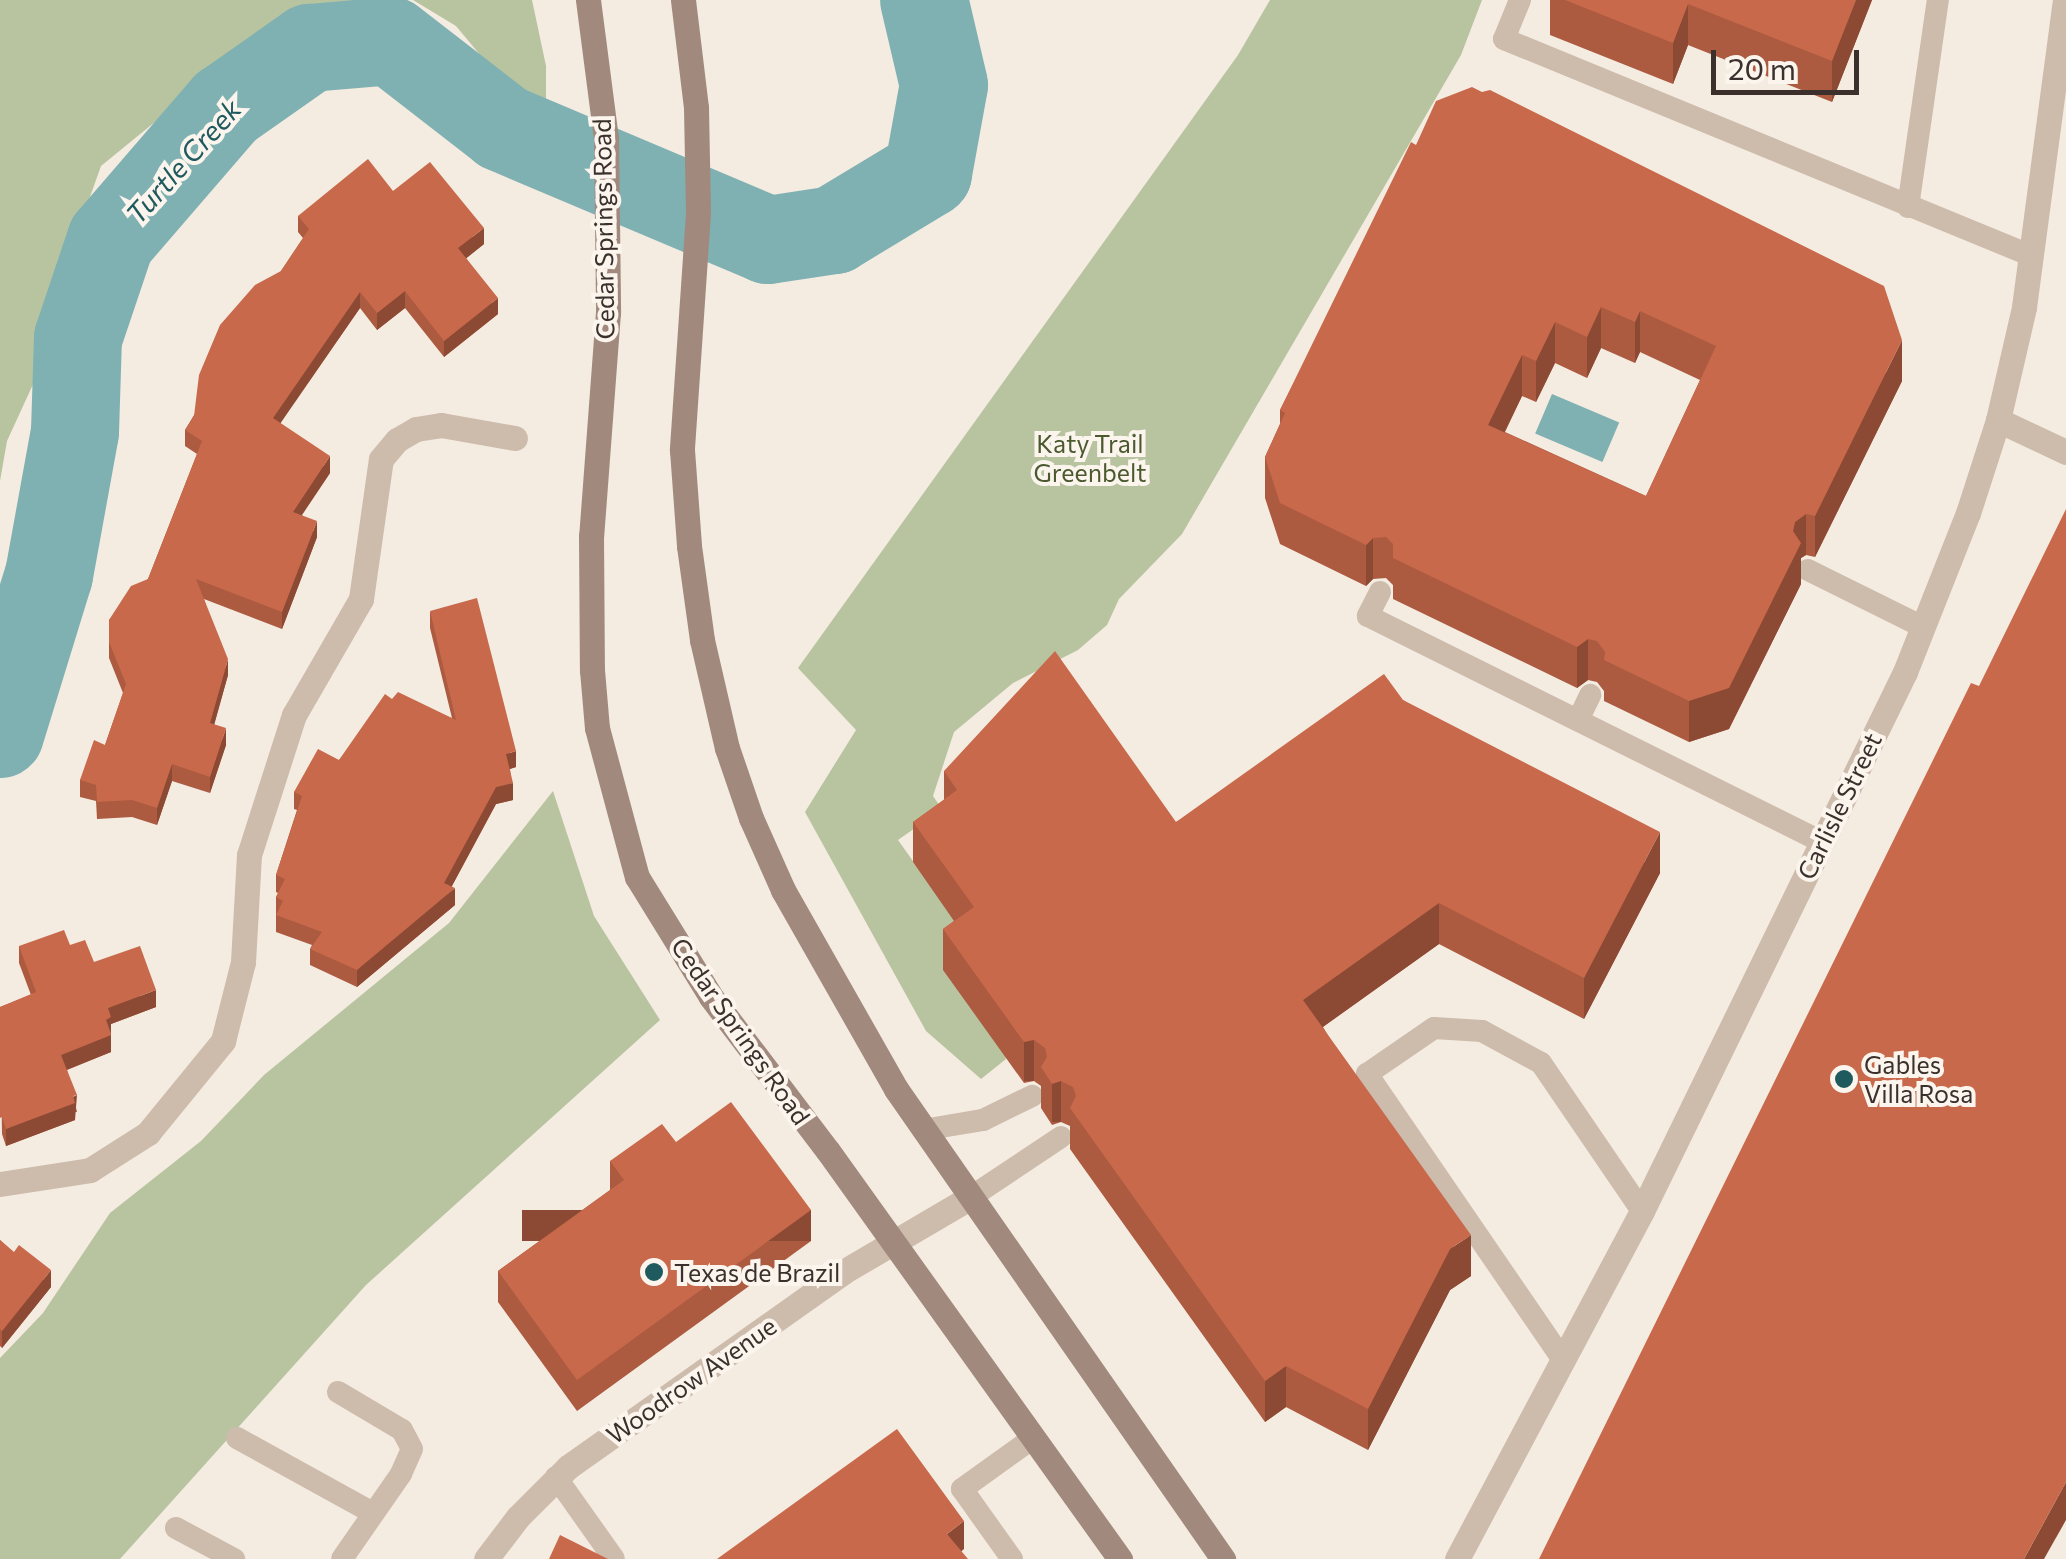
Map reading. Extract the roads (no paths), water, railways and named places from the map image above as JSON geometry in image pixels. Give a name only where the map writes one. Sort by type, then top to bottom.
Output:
[{"type":"main road","name":"Cedar Springs Road","points":[[588,0],[606,140],[608,312],[591,536],[592,670],[597,728],[637,878],[711,997],[1120,1559]]},
{"type":"main road","points":[[685,10],[696,108],[698,213],[682,450],[689,546],[702,640],[728,748],[783,890],[923,1130],[1223,1559]]},
{"type":"street","name":"Carlisle Street","points":[[1457,1559],[1642,1210],[1822,842],[1923,627],[1968,513],[1998,420],[2032,256],[2065,0]]},
{"type":"street","points":[[1998,420],[2066,452]]},
{"type":"street","points":[[0,1184],[90,1170],[148,1133],[223,1041],[243,962],[249,855],[294,715],[361,599],[382,459],[396,440],[428,427],[515,438]]},
{"type":"street","name":"Woodrow Avenue","points":[[486,1559],[556,1477],[843,1272],[971,1196]]},
{"type":"lane","points":[[1520,0],[1504,39],[2032,256]]},
{"type":"lane","points":[[1908,208],[1938,0]]},
{"type":"lane","points":[[1808,570],[1923,627]]},
{"type":"lane","points":[[1380,592],[1368,616],[1822,842]]},
{"type":"lane","points":[[1578,720],[1590,694]]},
{"type":"lane","points":[[1563,1360],[1367,1074],[1434,1028],[1482,1032],[1542,1063],[1642,1210]]},
{"type":"lane","points":[[923,1130],[984,1120],[1032,1096]]},
{"type":"lane","points":[[971,1196],[1061,1137]]},
{"type":"lane","points":[[338,1392],[402,1430],[412,1449],[401,1474],[342,1559]]},
{"type":"lane","points":[[237,1438],[373,1514]]},
{"type":"lane","points":[[1012,1559],[962,1490],[1034,1438]]},
{"type":"lane","points":[[556,1477],[614,1559]]},
{"type":"lane","points":[[176,1528],[234,1559]]},
{"type":"water","points":[[1552,394],[1619,423],[1602,462],[1535,434]]},
{"type":"waterway","name":"Turtle Creek","points":[[0,734],[49,575],[75,432],[78,338],[111,240],[226,107],[310,48],[391,41],[503,128],[768,240],[834,230],[928,173],[944,85],[924,0]]},
{"type":"place","name":"Gables Villa Rosa","points":[[1844,1079]]},
{"type":"place","name":"Texas de Brazil","points":[[654,1272]]},
{"type":"park label","name":"Katy Trail Greenbelt","points":[[1090,458]]}]
